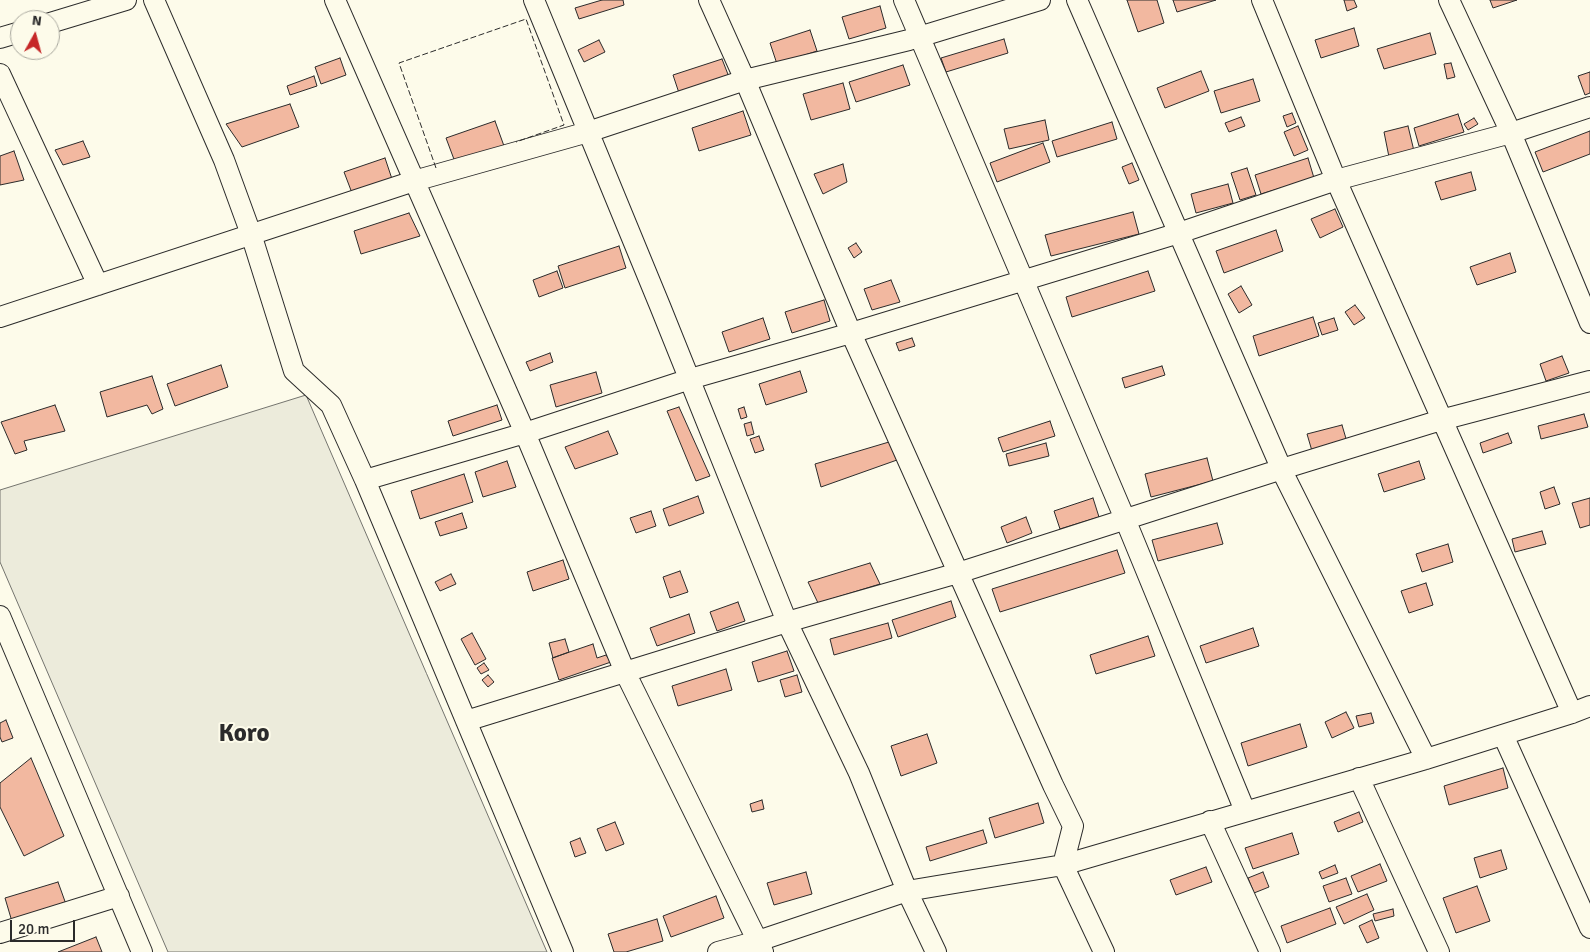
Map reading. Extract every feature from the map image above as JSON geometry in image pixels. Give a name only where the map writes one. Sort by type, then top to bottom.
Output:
[{"type":"street","points":[[60,20],[126,0]]},
{"type":"street","points":[[154,0],[224,160],[251,234],[294,370],[331,405],[365,480],[563,952]]},
{"type":"street","points":[[335,0],[525,433],[625,672],[760,947]]},
{"type":"street","points":[[534,0],[788,622],[859,773],[907,891],[936,952]]},
{"type":"street","points":[[709,0],[745,80],[851,333],[1073,826],[1064,864],[1104,952]]},
{"type":"street","points":[[904,0],[1126,519],[1245,811]]},
{"type":"street","points":[[0,318],[414,181],[588,132],[745,80],[920,37],[1040,0]]},
{"type":"street","points":[[1077,0],[1282,469],[1426,759]]},
{"type":"street","points":[[718,952],[760,947],[907,891],[1064,864],[1426,759],[1581,709],[1441,420],[1336,180],[1262,0]]},
{"type":"street","points":[[1449,0],[1511,133],[1590,322]]},
{"type":"street","points":[[0,74],[98,285]]},
{"type":"street","points":[[365,480],[1179,233],[1336,180],[1511,133],[1590,107]]},
{"type":"street","points":[[466,721],[788,622],[958,573],[1441,420],[1590,381]]},
{"type":"street","points":[[0,616],[142,952]]},
{"type":"street","points":[[1503,734],[1590,928]]},
{"type":"street","points":[[1359,778],[1438,952]]},
{"type":"street","points":[[1210,821],[1270,952]]},
{"type":"street","points":[[0,933],[119,896]]},
{"type":"shaded area","points":[[306,395],[547,952],[168,952],[0,562],[0,490]]},
{"type":"building","points":[[602,0],[623,0],[624,5],[579,19],[575,8]]},
{"type":"building","points":[[1127,0],[1157,0],[1164,23],[1138,32]]},
{"type":"building","points":[[1173,0],[1216,0],[1177,12]]},
{"type":"building","points":[[1344,0],[1354,0],[1357,7],[1347,11]]},
{"type":"building","points":[[1490,0],[1517,0],[1493,8]]},
{"type":"building","points":[[880,6],[886,28],[849,39],[842,17]]},
{"type":"building","points":[[1354,28],[1359,46],[1321,58],[1315,40]]},
{"type":"building","points":[[810,30],[817,51],[777,64],[770,43]]},
{"type":"building","points":[[1430,33],[1436,54],[1384,69],[1377,49]]},
{"type":"building","points":[[1004,39],[1008,53],[946,72],[941,58]]},
{"type":"building","points":[[599,40],[605,52],[584,62],[578,50]]},
{"type":"building","points":[[340,58],[346,75],[321,84],[315,67]]},
{"type":"building","points":[[722,59],[729,77],[679,93],[673,75]]},
{"type":"building","points":[[1451,63],[1455,77],[1447,79],[1444,64]]},
{"type":"building","points":[[903,65],[910,85],[856,102],[849,82]]},
{"type":"building","points":[[1201,71],[1209,91],[1165,108],[1157,88]]},
{"type":"building","points":[[1590,72],[1590,93],[1585,95],[1578,76]]},
{"type":"building","points":[[314,76],[317,86],[290,95],[287,86]]},
{"type":"building","points":[[1253,79],[1260,101],[1221,113],[1214,91]]},
{"type":"building","points":[[843,83],[850,109],[811,120],[803,94]]},
{"type":"building","points":[[290,104],[299,127],[242,147],[226,124]]},
{"type":"building","points":[[743,111],[751,135],[699,151],[692,128]]},
{"type":"building","points":[[1292,113],[1296,123],[1287,127],[1283,116]]},
{"type":"building","points":[[1458,114],[1464,132],[1419,146],[1414,128]]},
{"type":"building","points":[[1241,117],[1245,126],[1229,132],[1225,123]]},
{"type":"building","points":[[1474,118],[1478,124],[1468,130],[1464,124]]},
{"type":"building","points":[[1045,120],[1049,140],[1009,149],[1004,129]]},
{"type":"building","points":[[495,121],[504,146],[455,162],[446,138]]},
{"type":"building","points":[[1112,122],[1117,139],[1057,157],[1052,141]]},
{"type":"building","points":[[1298,126],[1308,150],[1294,156],[1284,132]]},
{"type":"building","points":[[1408,126],[1414,151],[1389,157],[1384,132]]},
{"type":"building","points":[[1590,131],[1590,154],[1543,172],[1535,152]]},
{"type":"building","points":[[83,141],[90,157],[63,165],[55,150]]},
{"type":"building","points":[[1043,143],[1050,162],[997,182],[990,163]]},
{"type":"building","points":[[14,151],[24,180],[0,185],[0,156]]},
{"type":"building","points":[[385,158],[392,179],[352,193],[344,172]]},
{"type":"building","points":[[1308,158],[1314,178],[1261,194],[1255,175]]},
{"type":"building","points":[[1132,163],[1139,180],[1129,184],[1122,167]]},
{"type":"building","points":[[843,164],[847,182],[823,194],[814,174]]},
{"type":"building","points":[[1247,168],[1256,195],[1240,200],[1231,173]]},
{"type":"building","points":[[1471,172],[1476,190],[1441,200],[1435,182]]},
{"type":"building","points":[[1228,184],[1233,203],[1196,213],[1191,194]]},
{"type":"building","points":[[1335,209],[1343,227],[1320,238],[1311,219]]},
{"type":"building","points":[[1133,212],[1139,234],[1051,256],[1045,235]]},
{"type":"building","points":[[409,213],[420,236],[361,254],[354,231]]},
{"type":"building","points":[[1276,230],[1283,251],[1224,273],[1216,251]]},
{"type":"building","points":[[856,243],[862,252],[854,258],[848,248]]},
{"type":"building","points":[[619,246],[626,268],[565,288],[558,266]]},
{"type":"building","points":[[1510,253],[1516,272],[1477,285],[1470,267]]},
{"type":"building","points":[[557,271],[563,288],[539,297],[533,280]]},
{"type":"building","points":[[1148,271],[1155,291],[1072,317],[1066,297]]},
{"type":"building","points":[[891,280],[900,302],[872,310],[864,289]]},
{"type":"building","points":[[1241,286],[1252,305],[1239,313],[1228,294]]},
{"type":"building","points":[[824,300],[830,321],[792,333],[785,312]]},
{"type":"building","points":[[1355,305],[1365,318],[1354,325],[1345,312]]},
{"type":"building","points":[[1313,317],[1319,336],[1259,356],[1253,336]]},
{"type":"building","points":[[763,318],[770,339],[729,352],[722,332]]},
{"type":"building","points":[[1334,318],[1338,330],[1322,335],[1318,323]]},
{"type":"building","points":[[912,338],[915,346],[899,351],[896,343]]},
{"type":"building","points":[[550,353],[553,362],[530,371],[526,362]]},
{"type":"building","points":[[1562,356],[1569,373],[1546,381],[1540,364]]},
{"type":"building","points":[[221,365],[228,387],[175,406],[167,384]]},
{"type":"building","points":[[1162,366],[1165,375],[1125,388],[1122,378]]},
{"type":"building","points":[[800,371],[807,392],[766,405],[759,384]]},
{"type":"building","points":[[596,372],[602,393],[556,407],[550,385]]},
{"type":"building","points":[[152,376],[163,409],[152,414],[147,405],[107,417],[100,392]]},
{"type":"building","points":[[55,405],[65,431],[24,441],[27,450],[15,454],[1,422]]},
{"type":"building","points":[[497,405],[502,420],[453,436],[448,421]]},
{"type":"building","points":[[679,407],[710,476],[696,481],[667,411]]},
{"type":"building","points":[[744,407],[747,417],[741,419],[738,409]]},
{"type":"building","points":[[1584,414],[1588,427],[1541,439],[1538,426]]},
{"type":"building","points":[[1050,421],[1055,436],[1003,452],[998,438]]},
{"type":"building","points":[[751,422],[754,434],[747,436],[744,424]]},
{"type":"building","points":[[1342,425],[1347,442],[1312,451],[1307,434]]},
{"type":"building","points":[[608,431],[618,454],[575,469],[565,447]]},
{"type":"building","points":[[1508,433],[1512,443],[1483,453],[1480,443]]},
{"type":"building","points":[[759,436],[764,450],[755,453],[750,439]]},
{"type":"building","points":[[889,442],[897,460],[821,487],[815,464]]},
{"type":"building","points":[[1046,443],[1049,456],[1009,466],[1006,454]]},
{"type":"building","points":[[1207,458],[1213,481],[1151,497],[1145,474]]},
{"type":"building","points":[[507,461],[516,487],[483,497],[475,472]]},
{"type":"building","points":[[1419,461],[1425,479],[1384,492],[1378,474]]},
{"type":"building","points":[[464,474],[473,502],[420,519],[411,491]]},
{"type":"building","points":[[1554,487],[1560,504],[1545,509],[1540,492]]},
{"type":"building","points":[[698,496],[704,513],[669,526],[663,509]]},
{"type":"building","points":[[1093,498],[1099,517],[1060,529],[1054,511]]},
{"type":"building","points":[[1590,498],[1590,525],[1580,528],[1572,503]]},
{"type":"building","points":[[651,511],[656,526],[636,533],[630,518]]},
{"type":"building","points":[[462,513],[467,528],[440,536],[435,522]]},
{"type":"building","points":[[1026,517],[1032,533],[1007,543],[1001,527]]},
{"type":"building","points":[[1217,523],[1223,544],[1158,561],[1152,540]]},
{"type":"building","points":[[1542,531],[1546,544],[1515,552],[1512,539]]},
{"type":"building","points":[[1448,544],[1453,562],[1422,572],[1416,554]]},
{"type":"building","points":[[1117,550],[1125,573],[1000,612],[992,589]]},
{"type":"building","points":[[563,560],[569,579],[533,591],[527,572]]},
{"type":"building","points":[[870,563],[880,584],[818,603],[808,582]]},
{"type":"building","points":[[680,571],[688,592],[670,598],[663,577]]},
{"type":"building","points":[[451,574],[456,584],[440,591],[435,582]]},
{"type":"building","points":[[1426,583],[1433,605],[1409,613],[1401,591]]},
{"type":"building","points":[[951,601],[956,617],[898,637],[892,620]]},
{"type":"building","points":[[738,602],[745,621],[717,631],[710,612]]},
{"type":"building","points":[[689,614],[695,633],[657,646],[650,628]]},
{"type":"building","points":[[888,623],[892,638],[834,655],[830,639]]},
{"type":"building","points":[[1253,628],[1259,646],[1206,663],[1200,646]]},
{"type":"building","points":[[472,633],[486,659],[475,665],[461,639]]},
{"type":"building","points":[[1148,636],[1155,656],[1096,674],[1090,655]]},
{"type":"building","points":[[565,639],[569,652],[553,658],[549,643]]},
{"type":"building","points":[[593,644],[597,658],[606,655],[611,662],[559,680],[552,658]]},
{"type":"building","points":[[787,651],[794,671],[758,682],[752,662]]},
{"type":"building","points":[[484,663],[489,670],[481,674],[477,668]]},
{"type":"building","points":[[726,669],[732,690],[678,706],[672,686]]},
{"type":"building","points":[[488,675],[494,682],[488,687],[482,680]]},
{"type":"building","points":[[797,675],[802,692],[785,697],[780,680]]},
{"type":"building","points":[[1346,712],[1354,728],[1332,738],[1325,722]]},
{"type":"building","points":[[1371,713],[1374,723],[1359,727],[1356,716]]},
{"type":"building","points":[[6,720],[13,738],[2,742],[0,723]]},
{"type":"building","points":[[1300,724],[1307,747],[1248,766],[1241,743]]},
{"type":"building","points":[[927,734],[937,763],[901,776],[891,746]]},
{"type":"building","points":[[31,758],[64,836],[24,856],[0,807],[0,783]]},
{"type":"building","points":[[1503,768],[1508,788],[1449,805],[1444,786]]},
{"type":"building","points":[[762,800],[764,809],[752,812],[750,804]]},
{"type":"building","points":[[1038,803],[1044,823],[995,838],[989,818]]},
{"type":"building","points":[[1359,812],[1363,822],[1338,832],[1334,822]]},
{"type":"building","points":[[615,822],[624,844],[606,851],[597,829]]},
{"type":"building","points":[[983,830],[987,843],[930,861],[926,847]]},
{"type":"building","points":[[1292,833],[1299,854],[1253,869],[1245,848]]},
{"type":"building","points":[[580,838],[586,853],[575,857],[570,842]]},
{"type":"building","points":[[1501,850],[1507,869],[1480,878],[1474,858]]},
{"type":"building","points":[[1380,864],[1387,881],[1358,892],[1351,876]]},
{"type":"building","points":[[1335,865],[1338,873],[1322,879],[1319,872]]},
{"type":"building","points":[[1206,867],[1212,882],[1176,895],[1170,880]]},
{"type":"building","points":[[806,872],[812,894],[774,905],[767,883]]},
{"type":"building","points":[[1263,872],[1269,887],[1254,893],[1248,878]]},
{"type":"building","points":[[1346,878],[1352,894],[1329,902],[1323,886]]},
{"type":"building","points":[[58,882],[67,907],[13,925],[5,898]]},
{"type":"building","points":[[1477,886],[1490,921],[1456,933],[1443,898]]},
{"type":"building","points":[[1367,894],[1374,910],[1344,924],[1336,907]]},
{"type":"building","points":[[716,896],[724,918],[671,937],[663,916]]},
{"type":"building","points":[[1330,908],[1336,924],[1287,943],[1281,926]]},
{"type":"building","points":[[1393,909],[1394,916],[1375,921],[1373,914]]},
{"type":"building","points":[[657,919],[663,941],[626,952],[614,952],[608,934]]},
{"type":"building","points":[[1372,920],[1379,938],[1367,943],[1359,926]]},
{"type":"building","points":[[96,937],[102,952],[58,952]]},
{"type":"fence","points":[[436,168],[399,63],[526,19],[564,125],[516,142]]},
{"type":"district","name":"Koro","points":[[244,734]]}]
